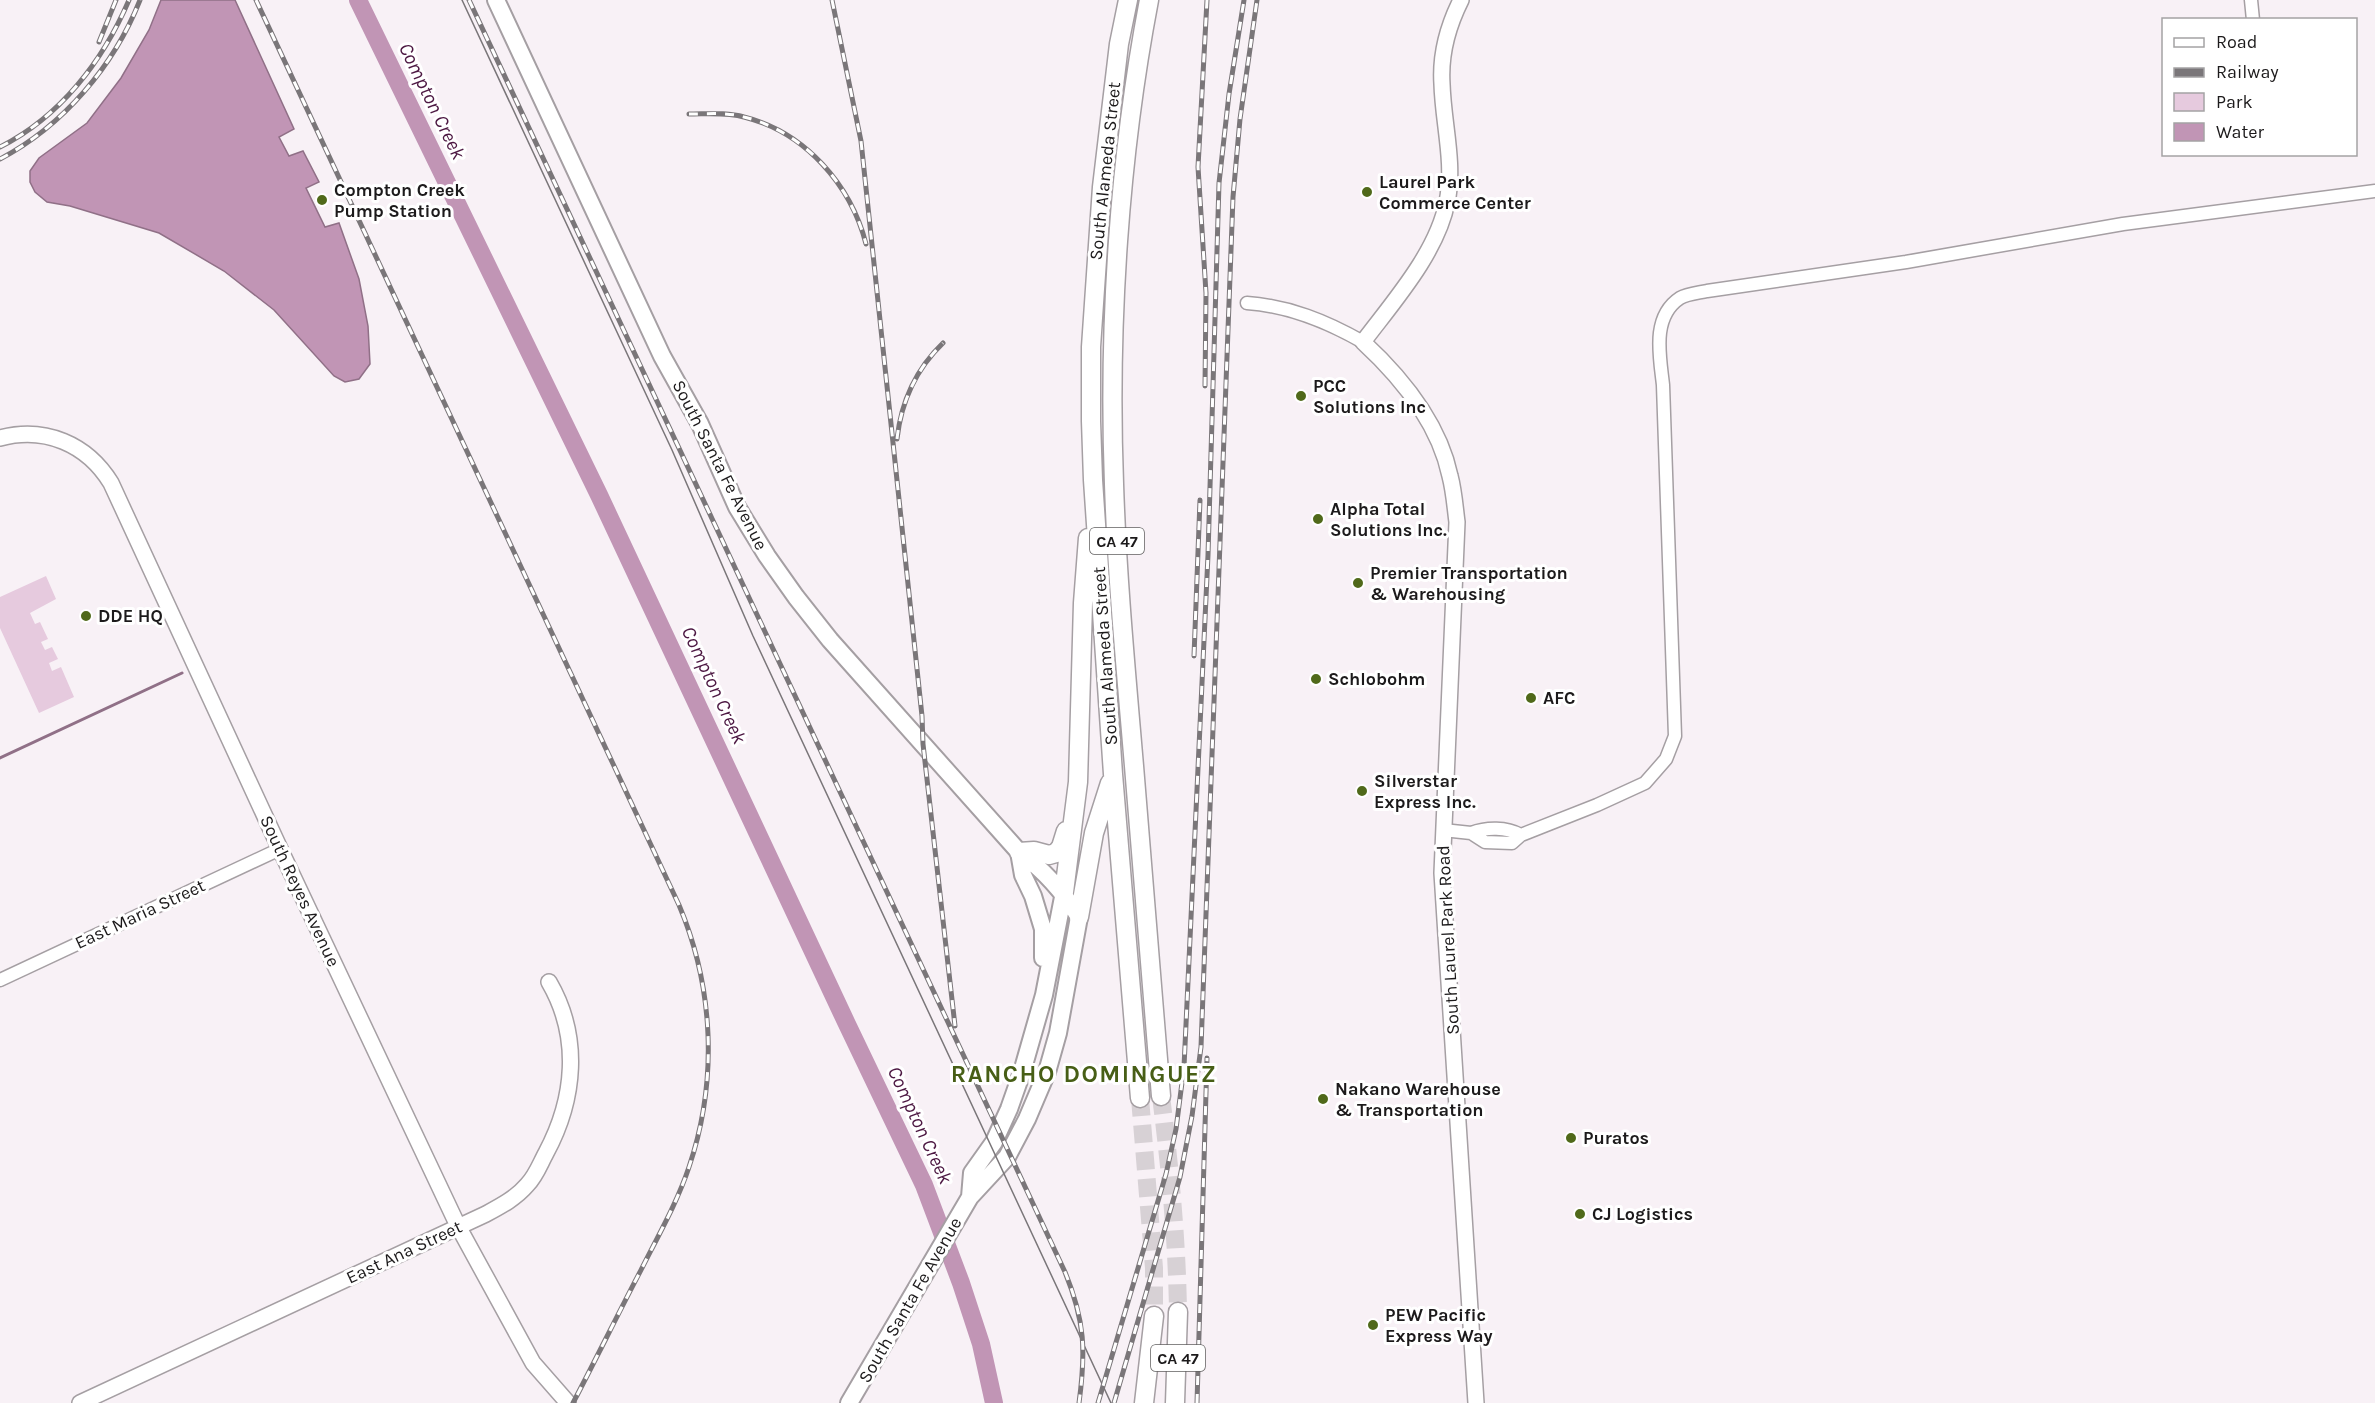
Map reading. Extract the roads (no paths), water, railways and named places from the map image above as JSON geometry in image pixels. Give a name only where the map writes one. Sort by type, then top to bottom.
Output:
[{"type":"main road","name":"South Santa Fe Avenue","points":[[496,0],[662,356],[700,424],[737,507],[767,556],[830,640],[1019,852],[1040,867],[1064,892],[1079,916],[1058,1033],[1044,1079],[1027,1119],[1006,1157],[970,1197],[849,1403]]},
{"type":"main road","name":"South Alameda Street","points":[[1128,0],[1119,44],[1110,120],[1091,347],[1093,480],[1113,774],[1140,1098]]},
{"type":"main road","name":"South Alameda Street","points":[[1149,0],[1140,48],[1123,177],[1114,346],[1114,482],[1119,592],[1161,1096]]},
{"type":"main road","points":[[1064,892],[1078,782],[1083,603],[1093,480]]},
{"type":"main road","points":[[1079,916],[1094,833],[1113,774],[1132,735]]},
{"type":"main road","points":[[1044,994],[1043,929],[1033,896],[1023,875],[1019,852],[1034,851],[1049,855],[1056,853],[1061,847],[1078,782]]},
{"type":"main road","name":"South Santa Fe Avenue","points":[[970,1197],[972,1173],[994,1142],[1022,1072],[1044,994],[1064,892]]},
{"type":"main road","points":[[1022,1072],[1044,1079]]},
{"type":"main road","name":"CA 47","points":[[1175,1403],[1178,1312]]},
{"type":"main road","name":"CA 47","points":[[1144,1403],[1154,1316]]},
{"type":"street","points":[[1363,342],[1410,279],[1430,247],[1447,203],[1450,177],[1442,82],[1444,49],[1449,23],[1461,0]]},
{"type":"street","points":[[2251,0],[2253,18]]},
{"type":"street","points":[[1443,830],[1471,833],[1482,829],[1492,829],[1513,831],[1521,835],[1645,783],[1666,759],[1675,736],[1663,385],[1658,336],[1667,309],[1681,297],[1707,291],[1906,262],[2123,224],[2375,191]]},
{"type":"street","name":"South Laurel Park Road","points":[[1247,303],[1286,309],[1314,318],[1363,342],[1411,393],[1435,434],[1450,475],[1456,522],[1443,830],[1443,884],[1476,1403]]},
{"type":"street","name":"South Reyes Avenue","points":[[0,438],[26,434],[53,437],[80,449],[103,470],[120,501],[280,849],[458,1226],[533,1363],[568,1403]]},
{"type":"street","name":"East Maria Street","points":[[0,980],[280,849]]},
{"type":"street","name":"East Ana Street","points":[[80,1403],[486,1214],[518,1194],[536,1174],[555,1137],[567,1096],[571,1047],[567,1021],[549,982]]},
{"type":"water","points":[[161,0],[235,0],[294,129],[279,137],[289,156],[303,151],[319,182],[306,188],[325,227],[339,223],[359,279],[368,326],[370,364],[359,379],[345,382],[334,376],[274,310],[224,271],[159,233],[70,206],[47,202],[35,192],[30,182],[30,171],[39,158],[87,123],[121,78],[149,30]]},
{"type":"waterway","name":"Compton Creek","points":[[358,0],[599,495],[924,1185],[981,1344],[994,1403]]},
{"type":"waterway","points":[[0,758],[182,673]]},
{"type":"tunnel","points":[[1161,1096],[1172,1204],[1178,1312]]},
{"type":"tunnel","points":[[1140,1098],[1154,1268],[1154,1316]]},
{"type":"tram line","points":[[462,0],[672,450],[753,636],[1111,1403]]},
{"type":"railway","points":[[99,42],[116,0]]},
{"type":"railway","points":[[0,147],[22,135],[42,120],[77,85],[106,44],[129,0]]},
{"type":"railway","points":[[0,159],[45,130],[84,92],[116,48],[140,0]]},
{"type":"railway","points":[[256,0],[679,905],[691,937],[699,969],[705,1002],[708,1068],[705,1101],[689,1167],[667,1219],[573,1403]]},
{"type":"railway","points":[[469,0],[1065,1272],[1077,1306],[1082,1336],[1083,1367],[1079,1403]]},
{"type":"railway","points":[[832,0],[861,141],[922,716],[923,744],[955,1026]]},
{"type":"railway","points":[[1205,386],[1206,293],[1198,167],[1207,0]]},
{"type":"railway","points":[[1098,1403],[1166,1174],[1176,1129],[1184,1067],[1208,555],[1219,183],[1229,94],[1244,0]]},
{"type":"railway","points":[[1114,1403],[1180,1177],[1192,1116],[1201,1047],[1233,197],[1240,119],[1257,0]]},
{"type":"railway","points":[[689,114],[724,114],[744,117],[766,124],[805,148],[837,182],[859,222],[866,244]]},
{"type":"railway","points":[[897,439],[902,412],[911,387],[925,364],[943,343]]},
{"type":"railway","points":[[1194,656],[1200,500]]},
{"type":"railway","points":[[1197,1403],[1207,1058]]},
{"type":"place","name":"Laurel Park Commerce Center","points":[[1367,192]]},
{"type":"place","name":"Compton Creek Pump Station","points":[[322,200]]},
{"type":"place","name":"PCC Solutions Inc","points":[[1301,396]]},
{"type":"place","name":"Alpha Total Solutions Inc.","points":[[1318,519]]},
{"type":"place","name":"Premier Transportation & Warehousing","points":[[1358,583]]},
{"type":"place","name":"DDE HQ","points":[[86,616]]},
{"type":"place","name":"Schlobohm","points":[[1316,679]]},
{"type":"place","name":"AFC","points":[[1531,698]]},
{"type":"place","name":"Silverstar Express Inc.","points":[[1362,791]]},
{"type":"place","name":"Nakano Warehouse & Transportation","points":[[1323,1099]]},
{"type":"place","name":"Puratos","points":[[1571,1138]]},
{"type":"place","name":"CJ Logistics","points":[[1580,1214]]},
{"type":"place","name":"PEW Pacific Express Way","points":[[1373,1325]]},
{"type":"district","name":"RANCHO DOMINGUEZ","points":[[1084,1074]]}]
